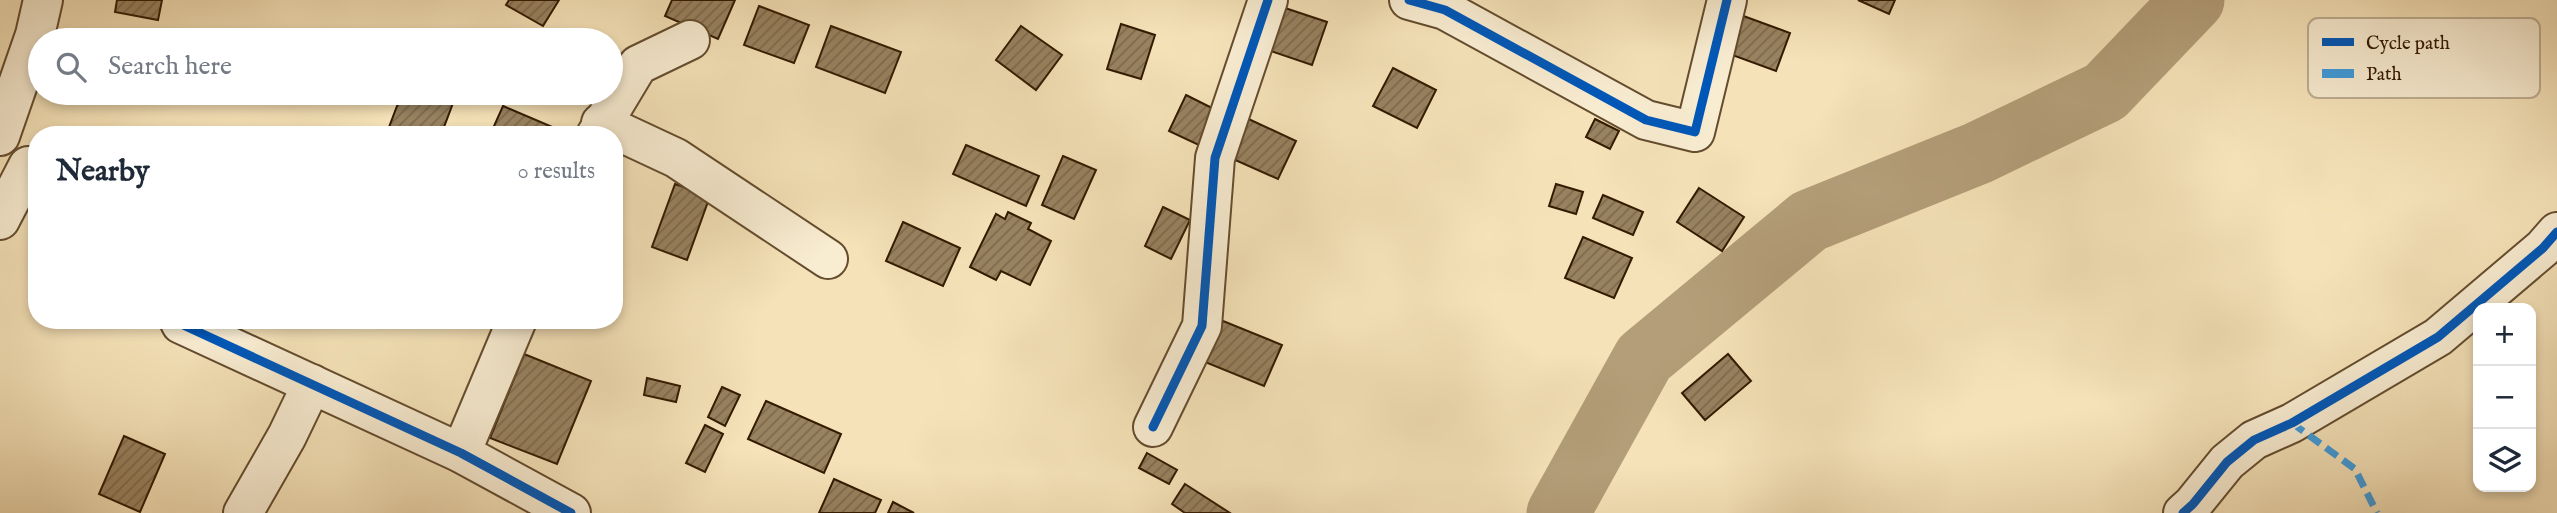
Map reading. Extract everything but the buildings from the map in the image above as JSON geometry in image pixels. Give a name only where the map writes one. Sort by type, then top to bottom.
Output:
[{"type":"street","points":[[37,28],[43,0]]},
{"type":"street","points":[[1153,427],[1202,326],[1215,158],[1268,0]]},
{"type":"street","points":[[1409,0],[1445,10],[1646,120],[1695,132],[1727,0]]},
{"type":"street","points":[[623,90],[638,65],[690,40]]},
{"type":"street","points":[[0,136],[28,55]]},
{"type":"street","points":[[601,126],[614,105]]},
{"type":"street","points":[[623,138],[676,158],[828,259]]},
{"type":"street","points":[[0,220],[22,164]]},
{"type":"street","points":[[2183,513],[2193,505],[2227,462],[2254,440],[2292,423],[2438,337],[2543,248],[2557,232]]},
{"type":"street","points":[[192,329],[461,453],[571,513]]},
{"type":"street","points":[[461,453],[513,329]]},
{"type":"street","points":[[243,513],[313,384]]},
{"type":"waterway","points":[[1558,513],[1644,358],[1809,221],[1978,153],[2105,92],[2193,0]]},
{"type":"marked path","points":[[2292,423],[2355,469],[2377,513]]},
{"type":"cycle path","points":[[1153,427],[1202,326],[1215,158],[1268,0]]},
{"type":"cycle path","points":[[1409,0],[1445,10],[1646,120],[1695,132],[1727,0]]},
{"type":"cycle path","points":[[2183,513],[2227,462],[2254,440],[2292,423],[2438,337],[2543,248],[2557,232]]},
{"type":"cycle path","points":[[192,329],[461,453],[571,513]]}]
